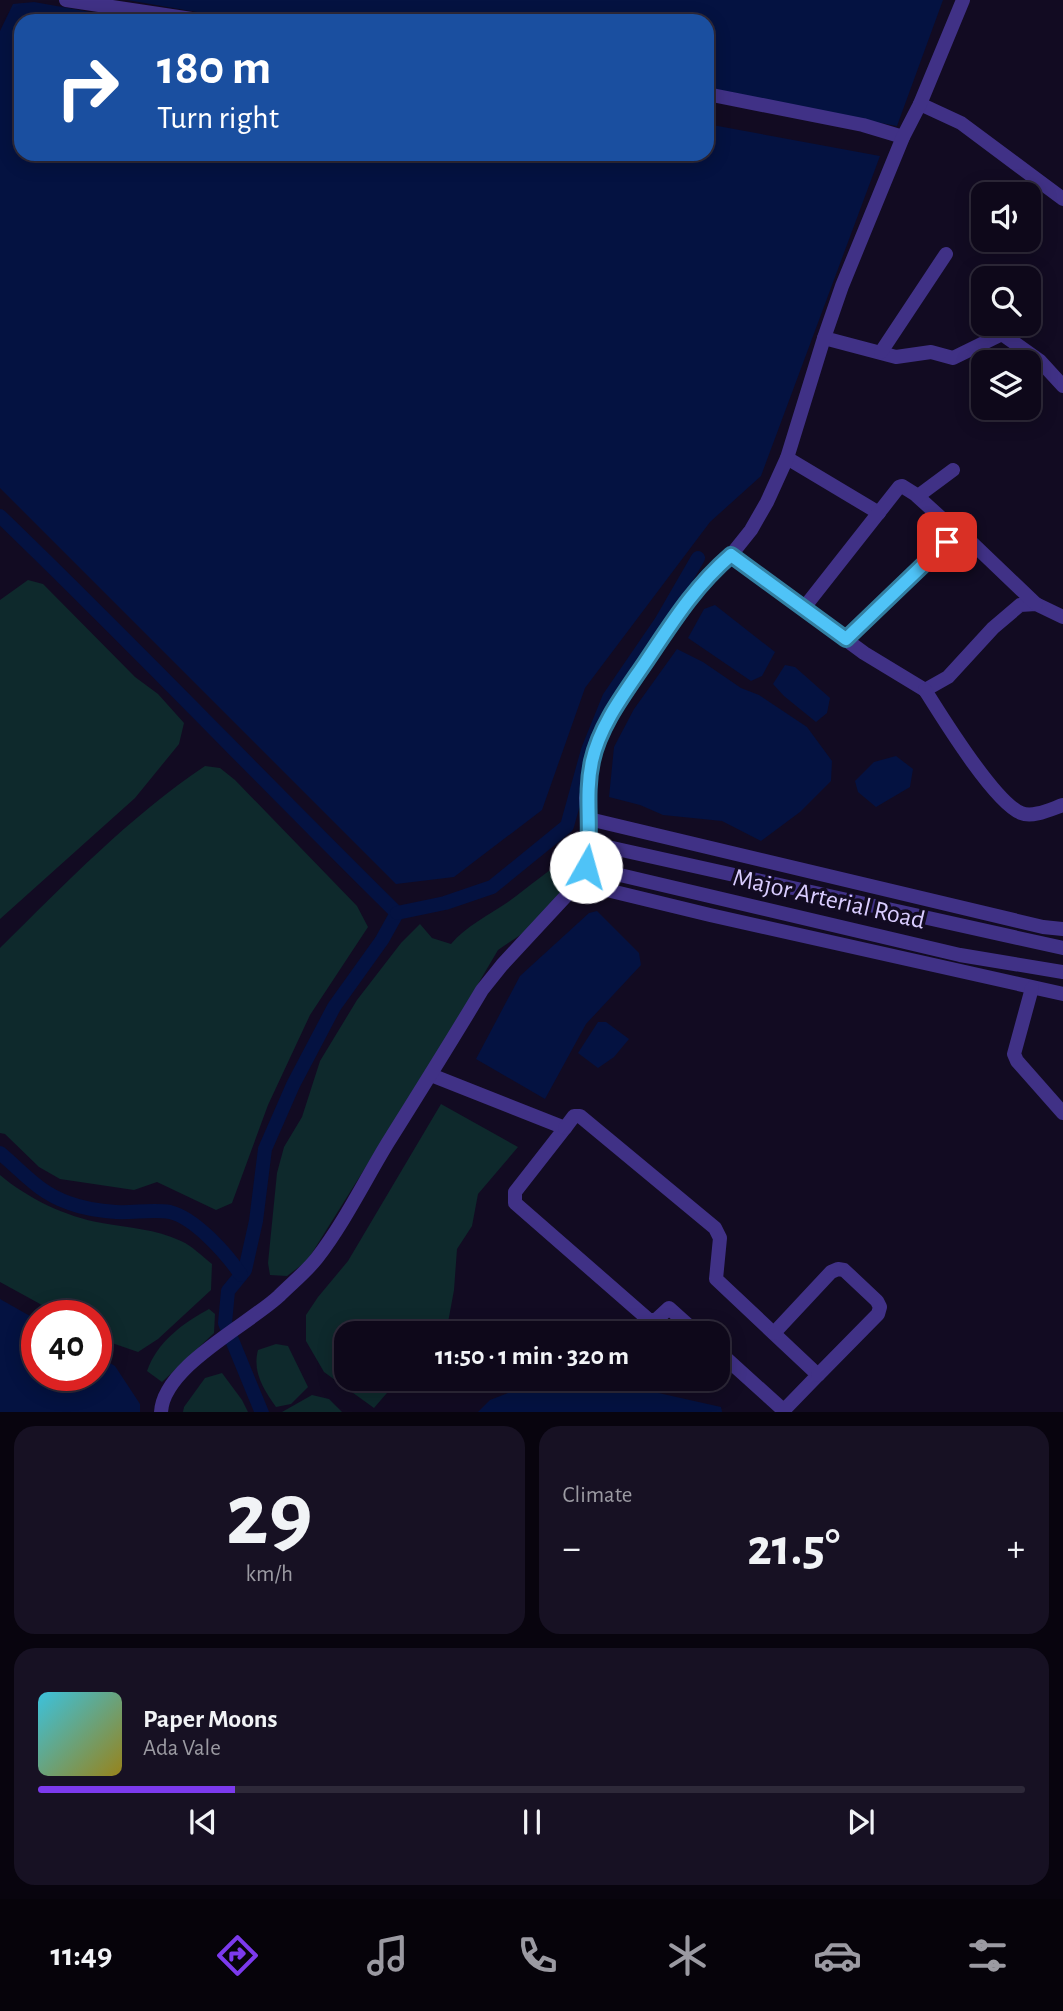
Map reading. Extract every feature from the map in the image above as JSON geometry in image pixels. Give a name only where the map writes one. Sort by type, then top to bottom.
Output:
[{"type":"street","points":[[66,0],[159,14]]},
{"type":"street","points":[[161,1412],[169,1387],[189,1366],[273,1301],[318,1256],[482,990],[578,883],[586,867],[590,843],[586,798],[592,761],[613,709],[692,594],[705,578],[731,555],[756,521],[788,458],[842,286],[963,0]]},
{"type":"street","points":[[714,95],[863,125],[903,137]]},
{"type":"street","points":[[920,104],[961,123],[1063,199]]},
{"type":"street","points":[[881,352],[946,254]]},
{"type":"street","points":[[824,338],[900,358],[932,352],[953,358],[1002,334],[1040,361],[1063,386]]},
{"type":"street","points":[[788,458],[879,513]]},
{"type":"street","points":[[917,496],[953,470]]},
{"type":"street","points":[[803,609],[902,486],[969,540],[1036,604],[1063,617]]},
{"type":"street","points":[[846,639],[947,542],[960,534]]},
{"type":"street","points":[[731,555],[864,653],[925,690],[970,758],[1012,807],[1031,815],[1063,805]]},
{"type":"street","points":[[925,690],[948,677],[993,628],[1020,605],[1036,604]]},
{"type":"street","points":[[589,819],[1043,927],[1063,929]]},
{"type":"street","name":"Major Arterial Road","points":[[590,843],[1063,948]]},
{"type":"street","name":"Major Arterial Road","points":[[586,867],[960,955],[1063,972]]},
{"type":"street","points":[[578,883],[1063,994]]},
{"type":"street","points":[[1032,988],[1014,1055],[1063,1113]]},
{"type":"street","points":[[431,1074],[565,1128]]},
{"type":"street","points":[[684,1321],[669,1308],[656,1320],[649,1320],[515,1203],[515,1192],[574,1116],[580,1116],[715,1228],[720,1238],[716,1279],[818,1375]]},
{"type":"street","points":[[730,1362],[781,1408],[788,1407],[878,1314],[880,1307],[844,1270],[838,1269],[831,1272],[774,1333]]},
{"type":"green space","points":[[28,580],[43,584],[135,677],[158,694],[184,723],[179,744],[135,798],[0,919],[0,600]]},
{"type":"green space","points":[[205,766],[220,768],[235,780],[357,906],[368,927],[310,1015],[268,1105],[232,1203],[216,1210],[157,1182],[134,1190],[60,1179],[39,1167],[5,1134],[0,1133],[0,948],[124,829]]},
{"type":"green space","points":[[574,855],[581,858],[565,890],[526,931],[498,950],[307,1261],[287,1276],[270,1275],[268,1263],[277,1173],[284,1147],[302,1117],[320,1061],[357,1000],[401,943],[420,924],[432,938],[451,944],[471,926]]},
{"type":"green space","points":[[441,1104],[518,1147],[478,1194],[472,1226],[457,1249],[448,1321],[334,1321],[334,1379],[324,1372],[306,1341],[306,1315],[348,1261]]},
{"type":"green space","points":[[0,1175],[35,1199],[61,1211],[88,1220],[171,1237],[193,1248],[212,1264],[211,1290],[158,1339],[138,1352],[112,1343],[112,1300],[33,1300],[0,1282]]},
{"type":"green space","points":[[209,1309],[215,1314],[214,1333],[162,1382],[147,1371],[157,1351],[172,1334]]},
{"type":"green space","points":[[276,1344],[288,1346],[308,1387],[291,1404],[276,1407],[260,1380],[257,1358],[258,1350]]},
{"type":"green space","points":[[222,1373],[248,1412],[183,1412],[205,1378]]},
{"type":"green space","points":[[350,1391],[389,1391],[374,1408]]},
{"type":"green space","points":[[312,1395],[329,1399],[342,1412],[282,1412]]},
{"type":"shaded area","points":[[127,0],[943,0],[897,126],[714,92],[714,14],[208,14]]},
{"type":"shaded area","points":[[34,2],[102,14],[14,14],[14,161],[714,161],[714,125],[880,156],[761,476],[710,522],[585,688],[542,810],[454,877],[396,884],[0,488],[0,31],[13,4]]},
{"type":"shaded area","points":[[715,605],[775,652],[762,676],[751,681],[688,638],[704,609]]},
{"type":"shaded area","points":[[677,649],[703,662],[741,688],[759,695],[807,727],[832,761],[831,781],[800,812],[761,841],[722,821],[663,815],[640,805],[609,797],[614,747],[634,709]]},
{"type":"shaded area","points":[[785,665],[795,667],[830,698],[827,713],[816,722],[773,684]]},
{"type":"shaded area","points":[[896,756],[913,769],[910,787],[876,807],[858,792],[855,781],[874,762]]},
{"type":"shaded area","points":[[597,911],[639,953],[641,965],[586,1024],[545,1099],[476,1059],[520,976],[589,913]]},
{"type":"shaded area","points":[[598,1022],[606,1022],[629,1039],[614,1057],[598,1068],[578,1053]]},
{"type":"shaded area","points":[[0,1299],[21,1311],[21,1391],[112,1391],[112,1364],[140,1404],[140,1412],[0,1412]]},
{"type":"shaded area","points":[[514,1391],[650,1391],[721,1407],[722,1412],[478,1412],[490,1400]]},
{"type":"waterway","points":[[0,516],[397,913],[382,940],[334,1007],[293,1085],[265,1149],[256,1221],[245,1270],[228,1291],[225,1323],[262,1412]]},
{"type":"waterway","points":[[397,913],[445,903],[492,887],[567,826],[588,750],[609,698],[661,622],[698,558]]},
{"type":"waterway","points":[[0,1153],[40,1188],[69,1203],[105,1211],[170,1212],[190,1221],[228,1257],[241,1275]]},
{"type":"route","points":[[586,867],[590,843],[586,798],[596,747],[613,709],[705,578],[731,555],[846,639],[947,542]]}]
